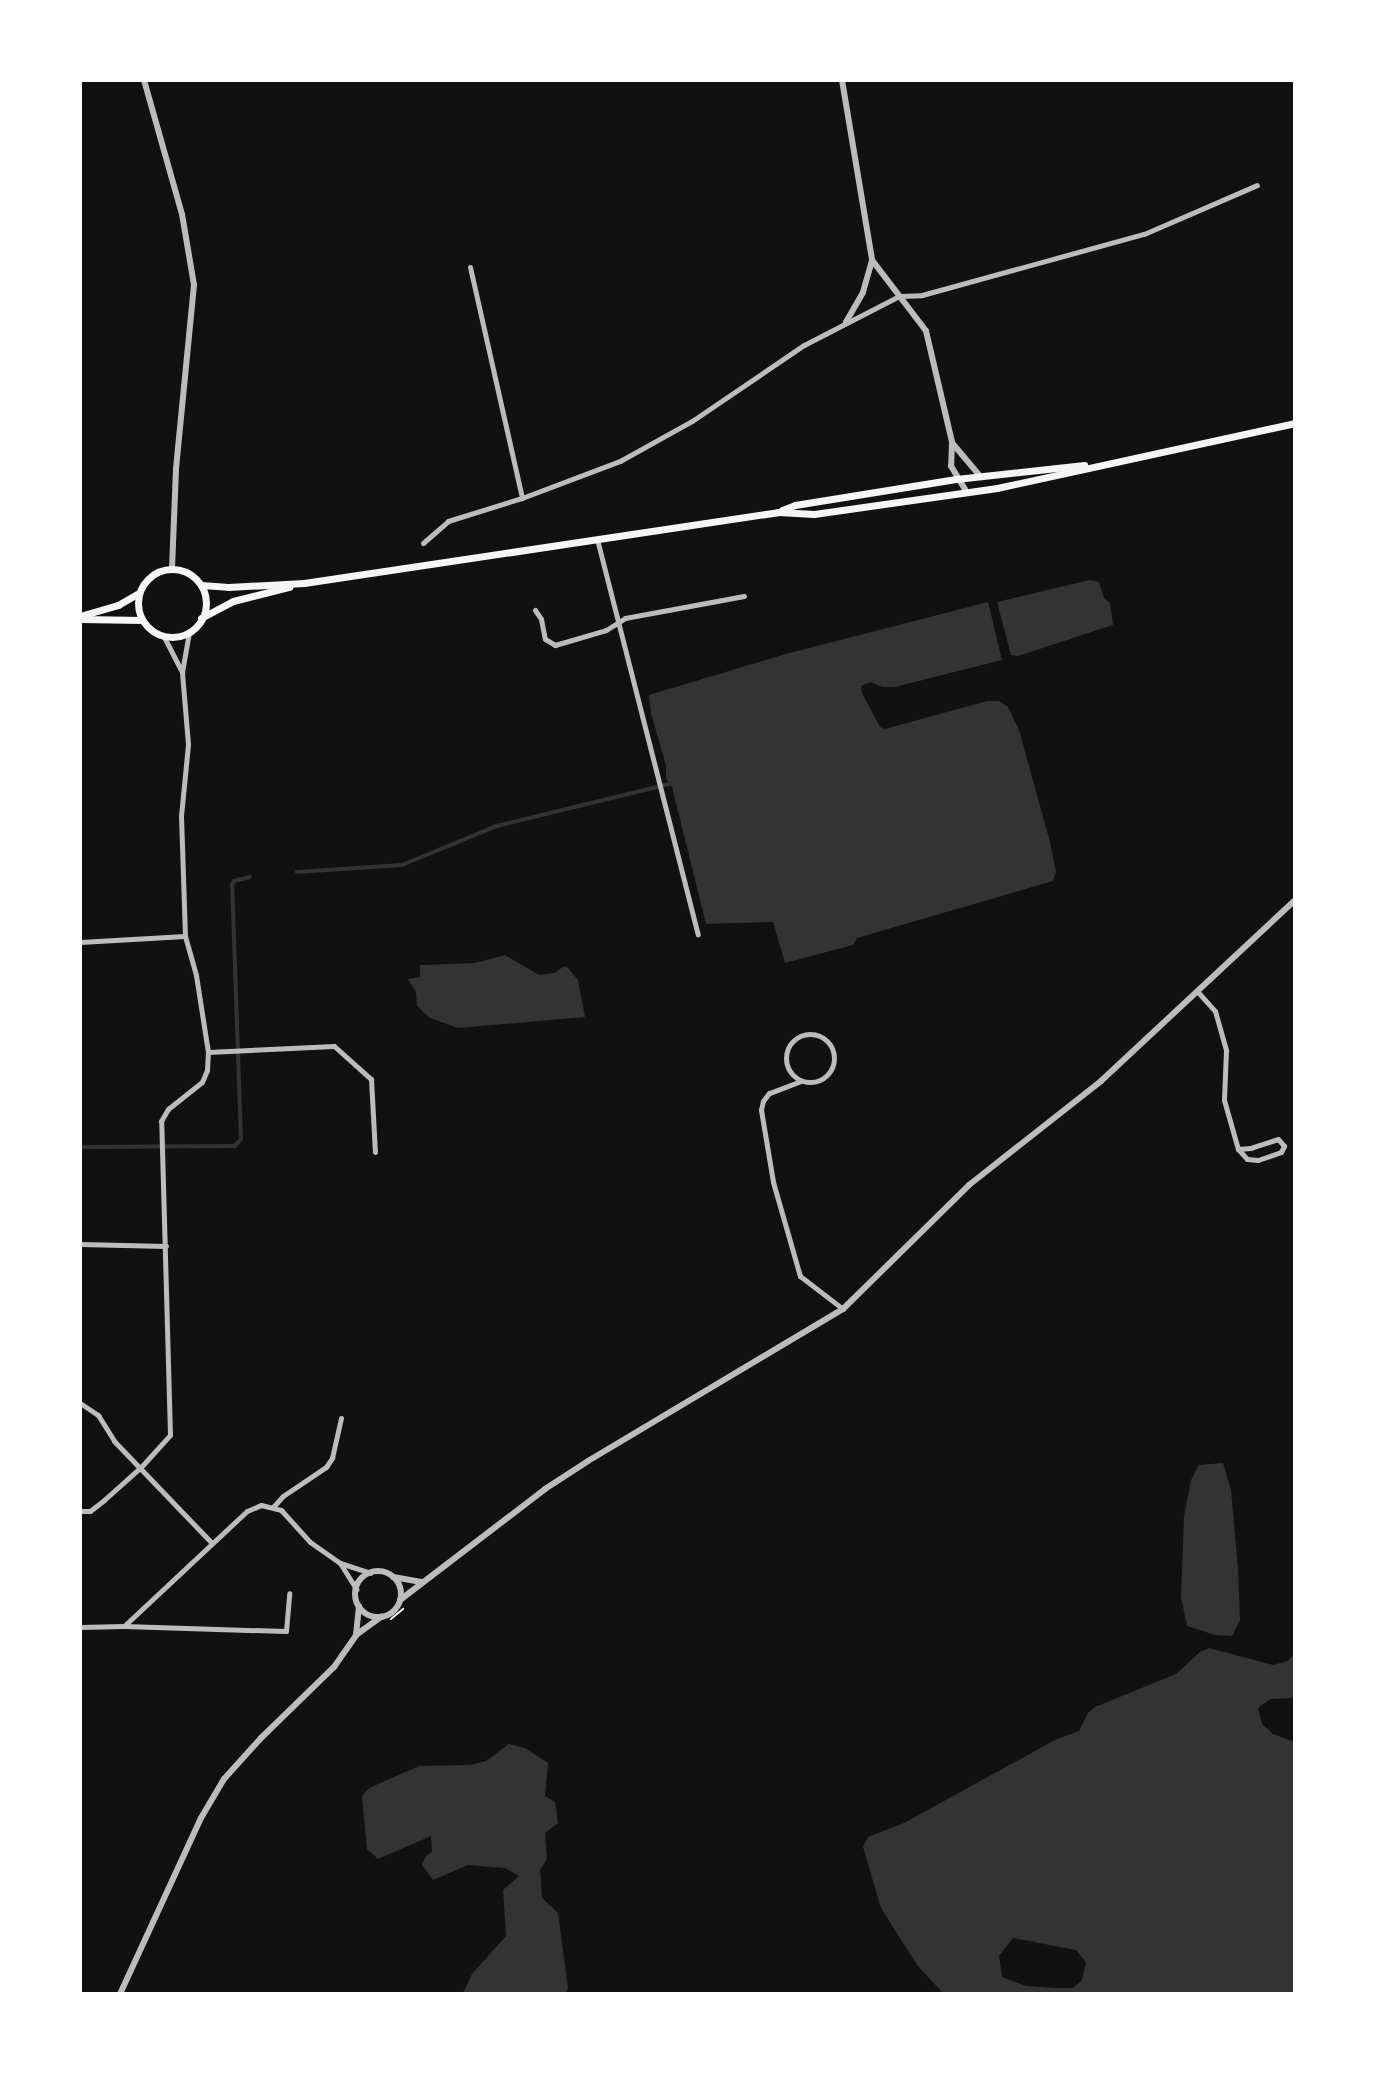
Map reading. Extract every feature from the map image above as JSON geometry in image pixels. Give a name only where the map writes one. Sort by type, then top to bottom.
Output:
[{"type":"main road","points":[[778,512],[795,505],[943,482],[1037,481],[1097,464],[1211,443],[1294,423]]},
{"type":"main road","points":[[201,585],[228,587],[304,583],[778,512],[814,514],[955,492],[962,483],[980,476],[1055,466],[1097,464]]},
{"type":"main road","points":[[172,569],[187,573],[201,585],[206,597],[206,609],[189,633],[177,638],[163,635],[151,630],[142,620],[138,607],[139,593],[148,578],[172,569]]},
{"type":"main road","points":[[201,618],[233,601],[304,583]]},
{"type":"main road","points":[[80,617],[118,605],[139,593]]},
{"type":"main road","points":[[80,617],[142,620]]},
{"type":"street","points":[[144,80],[183,214],[194,285],[176,469],[172,569]]},
{"type":"street","points":[[842,80],[872,260],[863,292],[846,322]]},
{"type":"street","points":[[423,542],[448,521],[522,498],[621,461],[692,421],[794,352],[899,296],[922,295],[1144,234],[1257,185]]},
{"type":"street","points":[[872,260],[926,331],[952,442],[951,466],[943,482]]},
{"type":"street","points":[[470,267],[522,498]]},
{"type":"street","points":[[952,442],[980,476]]},
{"type":"street","points":[[962,483],[968,464]]},
{"type":"street","points":[[951,466],[962,483]]},
{"type":"street","points":[[597,539],[698,934]]},
{"type":"street","points":[[535,610],[541,619],[545,639],[555,645],[606,631],[625,618],[744,596]]},
{"type":"street","points":[[80,1511],[90,1511],[141,1467],[170,1435],[161,1121],[168,1110],[202,1082],[207,1069],[208,1052],[196,975],[185,936],[181,816],[188,744],[181,672],[189,633]]},
{"type":"street","points":[[163,635],[181,672]]},
{"type":"street","points":[[120,1993],[201,1818],[224,1779],[261,1738],[334,1667],[356,1635],[393,1611],[422,1582],[435,1576],[545,1489],[844,1309],[969,1185],[1101,1081],[1294,901]]},
{"type":"street","points":[[80,942],[185,936]]},
{"type":"street","points":[[1197,991],[1215,1011],[1226,1050],[1224,1100],[1238,1149],[1247,1159],[1258,1160],[1281,1152],[1284,1146],[1278,1139],[1251,1148],[1238,1149]]},
{"type":"street","points":[[801,1081],[788,1069],[786,1052],[796,1038],[803,1035],[821,1036],[833,1048],[831,1071],[818,1082],[801,1081],[769,1093],[761,1110],[773,1182],[800,1276],[844,1309]]},
{"type":"street","points":[[208,1052],[334,1046],[371,1079],[375,1152]]},
{"type":"street","points":[[80,1244],[166,1246]]},
{"type":"street","points":[[80,1403],[99,1415],[114,1441],[211,1542]]},
{"type":"street","points":[[273,1507],[283,1496],[326,1467],[332,1458],[341,1418]]},
{"type":"street","points":[[124,1626],[211,1542],[247,1511],[261,1506],[281,1510],[310,1542],[340,1563],[370,1573],[382,1572],[393,1577],[422,1582]]},
{"type":"street","points":[[340,1563],[356,1589],[359,1606],[356,1635]]},
{"type":"street","points":[[356,1589],[370,1573]]},
{"type":"street","points":[[393,1577],[400,1587],[403,1602]]},
{"type":"street","points":[[80,1627],[286,1631],[289,1593]]},
{"type":"street","points":[[359,1606],[365,1612],[381,1617]]},
{"type":"path","points":[[390,1620],[403,1602]]},
{"type":"shaded area","points":[[1090,580],[1099,582],[1104,598],[1110,603],[1113,625],[1018,656],[1011,655],[997,602]]},
{"type":"shaded area","points":[[988,602],[1002,660],[895,687],[882,687],[871,682],[861,686],[862,693],[880,727],[885,729],[987,701],[999,701],[1008,707],[1019,730],[1050,842],[1056,872],[1053,881],[857,938],[853,945],[785,963],[773,922],[706,924],[672,787],[666,778],[666,765],[651,714],[649,695],[786,654]]},
{"type":"shaded area","points":[[505,955],[539,975],[555,973],[564,966],[568,968],[578,980],[585,1017],[458,1028],[430,1018],[417,1006],[416,992],[408,979],[420,977],[420,965],[475,963]]},
{"type":"shaded area","points":[[1223,1463],[1231,1490],[1238,1568],[1240,1620],[1232,1636],[1215,1635],[1187,1626],[1181,1597],[1184,1517],[1191,1480],[1199,1465]]},
{"type":"shaded area","points":[[1209,1648],[1273,1665],[1288,1661],[1294,1654],[1294,1698],[1270,1699],[1258,1708],[1262,1724],[1273,1734],[1294,1742],[1294,1993],[943,1993],[917,1965],[881,1908],[863,1847],[868,1837],[904,1823],[1055,1740],[1079,1731],[1088,1713],[1095,1707],[1176,1674],[1200,1652]],"holes":[[[1013,1938],[1076,1950],[1086,1962],[1082,1980],[1073,1988],[1026,1986],[1002,1977],[999,1956]]]},
{"type":"shaded area","points":[[509,1744],[525,1748],[548,1763],[545,1796],[555,1802],[558,1823],[545,1833],[547,1859],[540,1870],[542,1898],[558,1913],[568,1988],[566,1993],[463,1993],[472,1974],[506,1936],[503,1890],[519,1876],[505,1868],[468,1865],[433,1880],[422,1865],[425,1857],[432,1852],[431,1836],[378,1859],[367,1849],[362,1796],[369,1788],[419,1766],[470,1765],[486,1761]]},
{"type":"waterway","points":[[297,872],[402,865],[497,826],[669,784]]},
{"type":"waterway","points":[[80,1147],[235,1146],[241,1139],[232,886],[234,881],[250,877]]}]
